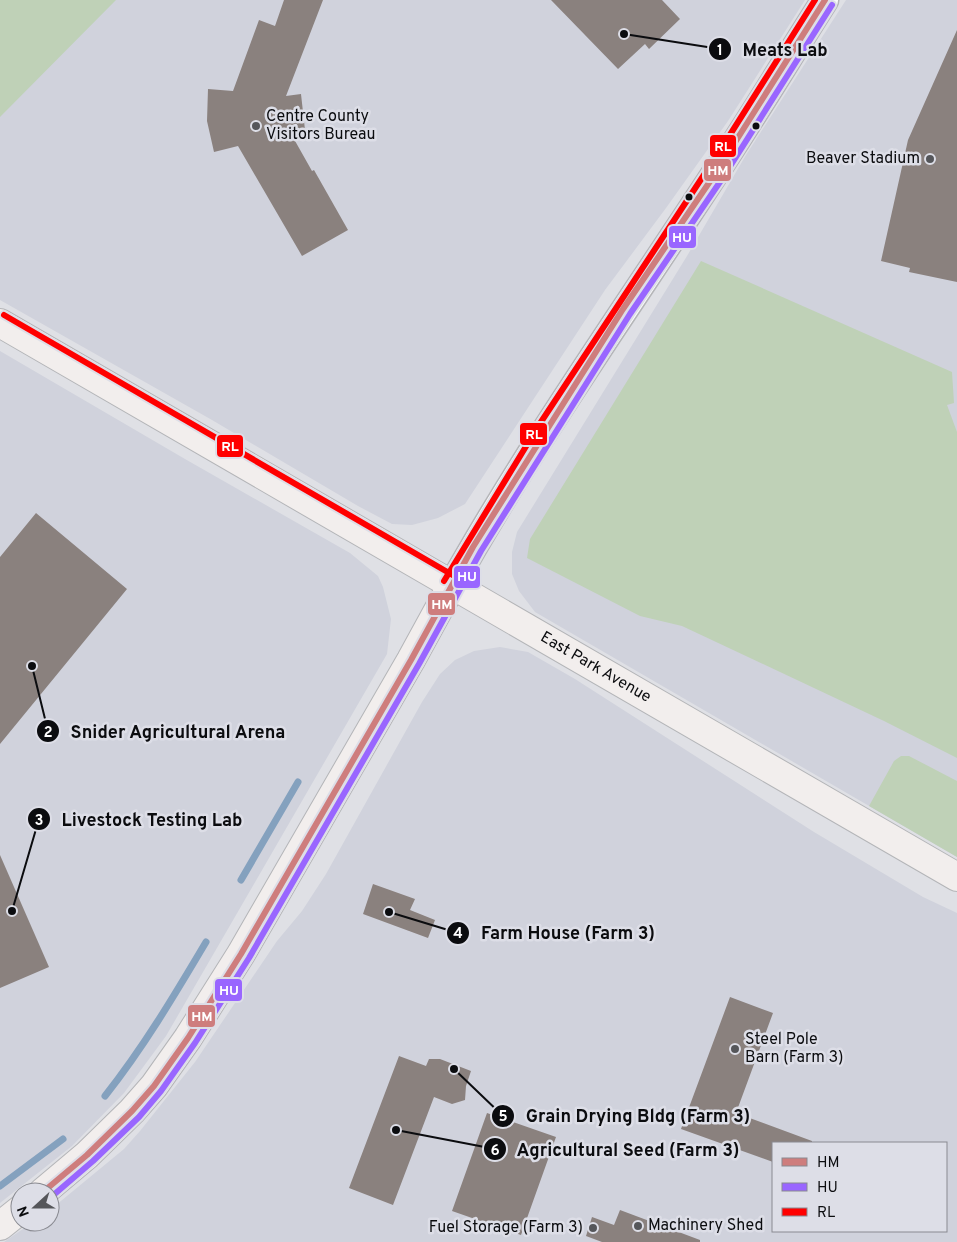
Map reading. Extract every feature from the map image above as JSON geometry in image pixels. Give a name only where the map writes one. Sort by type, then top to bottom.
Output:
[{"type":"main road","name":"East Park Avenue","points":[[0,323],[957,878]]},
{"type":"main road","points":[[55,1182],[87,1155],[132,1111],[154,1086],[188,1038],[241,954],[411,660],[452,585]]},
{"type":"main road","points":[[0,1226],[10,1218]]},
{"type":"street","points":[[452,585],[531,453],[623,309],[715,174],[825,0]]},
{"type":"shaded area","points":[[0,0],[805,0],[728,121],[605,290],[465,504],[438,518],[412,525],[392,524],[358,506],[212,420],[0,300]]},
{"type":"shaded area","points":[[846,0],[957,0],[957,857],[535,612],[519,591],[512,574],[512,552],[517,532],[687,256],[746,155]]},
{"type":"shaded area","points":[[0,351],[350,553],[378,576],[383,587],[391,619],[387,654],[166,1036],[124,1093],[72,1146],[27,1182],[10,1182],[10,1195],[0,1203]]},
{"type":"shaded area","points":[[500,647],[528,652],[575,679],[814,832],[923,897],[957,913],[957,1242],[4,1242],[18,1232],[60,1232],[60,1202],[124,1149],[195,1062],[277,941],[302,911],[326,874],[422,702],[440,674],[455,660],[474,651]]},
{"type":"green space","points":[[0,0],[116,0],[0,117]]},
{"type":"green space","points":[[701,261],[952,372],[954,403],[947,405],[957,432],[957,758],[884,721],[682,626],[640,616],[527,558],[530,539]]},
{"type":"green space","points":[[901,756],[909,756],[957,781],[957,857],[869,806],[894,761]]},
{"type":"building","name":"Centre County Visitors Bureau","points":[[284,0],[323,0],[286,96],[301,94],[305,130],[290,132],[348,230],[302,256],[238,146],[214,152],[207,121],[208,89],[233,91],[259,20],[275,26]]},
{"type":"building","points":[[551,0],[662,0],[680,19],[649,49],[645,44],[618,69]]},
{"type":"building","name":"Beaver Stadium","points":[[957,30],[957,282],[909,272],[910,268],[881,261],[908,140]]},
{"type":"building","points":[[36,513],[127,589],[0,744],[0,557]]},
{"type":"building","points":[[0,855],[49,967],[0,988]]},
{"type":"building","points":[[373,884],[415,899],[410,910],[435,920],[428,938],[363,914]]},
{"type":"building","name":"Steel Pole Barn (Farm 3)","points":[[730,997],[773,1013],[736,1113],[812,1142],[772,1142],[772,1162],[681,1129]]},
{"type":"building","points":[[399,1056],[426,1066],[429,1059],[440,1059],[471,1071],[466,1086],[465,1100],[452,1104],[434,1097],[393,1205],[349,1188]]},
{"type":"building","points":[[487,1113],[556,1137],[521,1235],[452,1211]]},
{"type":"building","name":"Machinery Shed","points":[[620,1210],[700,1240],[700,1242],[602,1242],[586,1236],[592,1217],[614,1225]]},
{"type":"waterway","points":[[241,880],[298,782]]},
{"type":"waterway","points":[[105,1096],[170,1002],[206,942]]},
{"type":"waterway","points":[[0,1186],[63,1139]]},
{"type":"transit line","name":"RL","points":[[444,581],[539,425],[721,149],[815,0]]},
{"type":"transit line","name":"HM","points":[[55,1182],[87,1155],[132,1111],[154,1086],[188,1038],[241,954],[411,660],[473,547],[623,309],[715,174],[825,0]]},
{"type":"transit line","name":"HU","points":[[60,1189],[139,1117],[161,1091],[195,1043],[249,958],[419,664],[481,551],[630,314],[722,179],[832,5]]},
{"type":"transit line","name":"RL","points":[[4,315],[456,577]]},
{"type":"place","name":"Meats Lab","points":[[624,34]]},
{"type":"place","name":"Centre County Visitors Bureau","points":[[256,126]]},
{"type":"place","name":"Beaver Stadium","points":[[930,159]]},
{"type":"place","name":"Snider Agricultural Arena","points":[[32,666]]},
{"type":"place","name":"Livestock Testing Lab","points":[[12,911]]},
{"type":"place","name":"Farm House (Farm 3)","points":[[389,912]]},
{"type":"place","name":"Steel Pole Barn (Farm 3)","points":[[735,1049]]},
{"type":"place","name":"Grain Drying Bldg (Farm 3)","points":[[454,1069]]},
{"type":"place","name":"Agricultural Seed (Farm 3)","points":[[396,1130]]},
{"type":"place","name":"Machinery Shed","points":[[638,1226]]},
{"type":"place","name":"Fuel Storage (Farm 3)","points":[[593,1228]]}]
